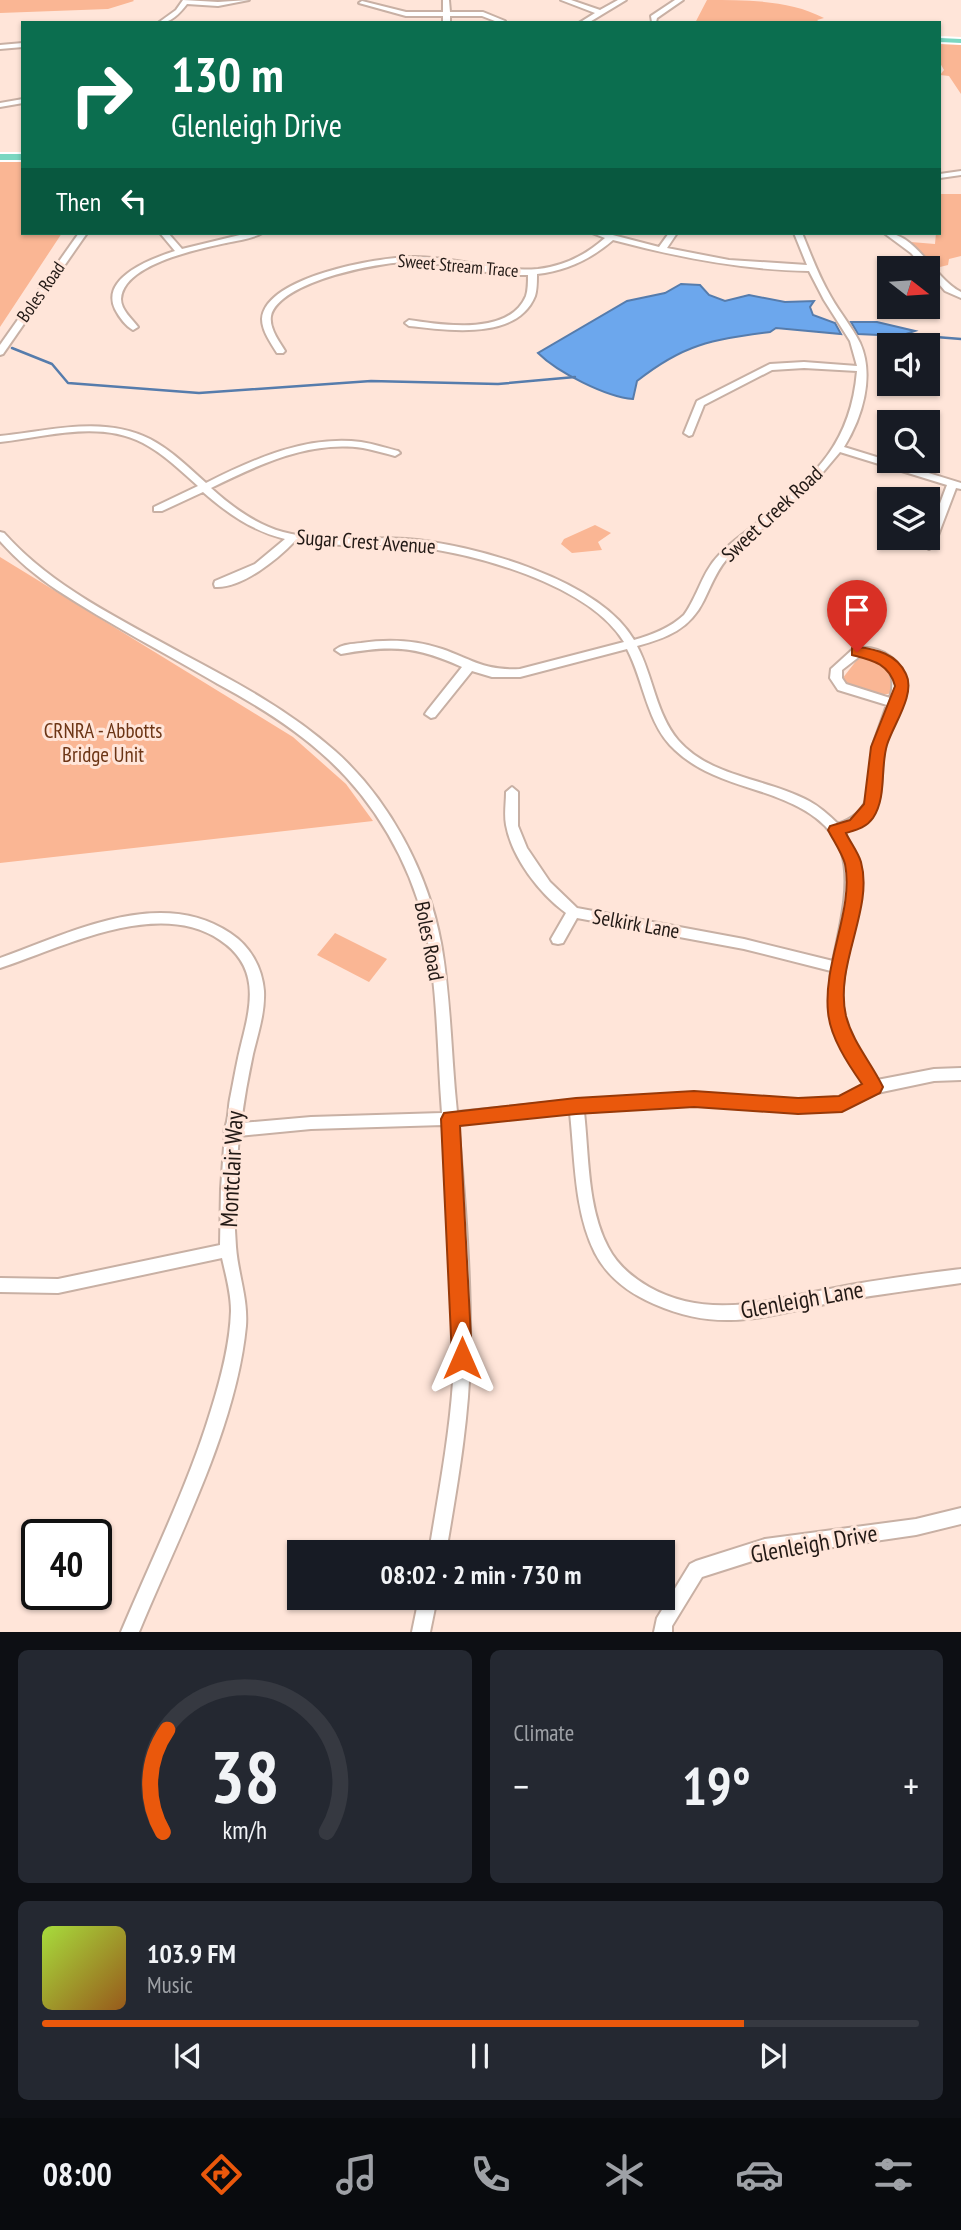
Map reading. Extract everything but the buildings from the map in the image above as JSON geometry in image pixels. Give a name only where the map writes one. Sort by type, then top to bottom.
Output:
[{"type":"main road","points":[[941,40],[961,41]]},
{"type":"main road","points":[[0,157],[21,157]]},
{"type":"street","points":[[163,21],[186,1],[218,4],[246,0]]},
{"type":"street","points":[[446,0],[447,21]]},
{"type":"street","points":[[564,0],[600,12]]},
{"type":"street","points":[[587,3],[604,5],[617,0]]},
{"type":"street","points":[[585,21],[623,0]]},
{"type":"street","points":[[654,21],[653,17],[680,0]]},
{"type":"street","points":[[362,3],[406,14],[483,14],[501,21]]},
{"type":"street","points":[[0,47],[21,45]]},
{"type":"street","points":[[0,105],[21,101]]},
{"type":"street","points":[[941,176],[961,173]]},
{"type":"street","name":"Boles Road","points":[[0,352],[82,235]]},
{"type":"street","points":[[166,235],[181,253]]},
{"type":"street","points":[[133,327],[119,309],[116,296],[120,285],[138,268],[181,253],[250,235]]},
{"type":"street","points":[[604,235],[749,267],[811,268]]},
{"type":"street","points":[[662,249],[672,235]]},
{"type":"street","name":"Sweet Creek Road","points":[[341,650],[375,644],[422,647],[450,656],[468,668],[496,675],[523,672],[632,643],[682,624],[694,611],[704,585],[719,560],[804,488],[841,449],[858,411],[862,369],[858,346],[811,268],[799,235]]},
{"type":"street","points":[[891,235],[914,251],[943,284],[961,295]]},
{"type":"street","name":"Sweet Stream Trace","points":[[280,351],[269,328],[267,316],[272,304],[295,287],[373,263],[403,259],[533,272],[583,260],[611,237]]},
{"type":"street","points":[[409,323],[475,326],[505,322],[527,307],[532,297],[533,272]]},
{"type":"street","points":[[689,433],[700,402],[770,367],[804,365],[862,369]]},
{"type":"street","name":"Sugar Crest Avenue","points":[[0,439],[85,430],[125,433],[155,446],[204,487],[262,529],[292,538],[408,542],[473,555],[585,598],[603,610],[632,643],[672,741],[699,762],[808,806],[836,830],[853,862],[854,891],[837,967],[836,1014],[852,1055],[874,1087]]},
{"type":"street","points":[[158,509],[259,459],[292,447],[376,447],[395,453]]},
{"type":"street","points":[[841,449],[956,485],[940,521]]},
{"type":"street","name":"Boles Road","points":[[0,535],[22,559],[68,592],[245,695],[315,740],[369,797],[404,853],[425,905],[435,947],[450,1119],[462,1358],[451,1479],[439,1540]]},
{"type":"street","points":[[219,584],[257,570],[276,557],[292,538]]},
{"type":"street","points":[[836,830],[856,824],[866,816],[872,804],[879,747],[902,686],[899,674],[878,655],[857,652],[838,670],[836,678],[842,687],[894,703]]},
{"type":"street","points":[[431,714],[468,668]]},
{"type":"street","name":"Selkirk Lane","points":[[512,792],[512,827],[526,856],[543,884],[561,904],[574,912],[744,944],[837,967]]},
{"type":"street","points":[[558,939],[574,912]]},
{"type":"street","name":"Montclair Way","points":[[0,963],[76,936],[158,917],[194,921],[217,930],[236,943],[249,960],[258,993],[257,1011],[240,1073],[231,1130],[228,1250],[233,1264],[238,1321],[222,1400],[130,1632]]},
{"type":"street","points":[[231,1130],[311,1123],[450,1119],[576,1106],[694,1099],[798,1106],[842,1104],[874,1087],[934,1074],[961,1074]]},
{"type":"street","name":"Glenleigh Lane","points":[[576,1106],[588,1199],[600,1247],[613,1270],[627,1283],[673,1304],[719,1314],[763,1309],[875,1287],[961,1276]]},
{"type":"street","points":[[0,1285],[58,1286],[228,1250]]},
{"type":"street","name":"Glenleigh Drive","points":[[663,1632],[663,1624],[696,1570],[765,1548],[916,1527],[961,1516]]},
{"type":"street","points":[[421,1632],[426,1610]]},
{"type":"green space","points":[[0,0],[134,1],[108,9],[0,13]]},
{"type":"green space","points":[[707,0],[783,4],[824,18],[818,21],[696,21]]},
{"type":"green space","points":[[941,43],[961,44],[961,94],[949,76],[941,75],[944,70],[941,65]]},
{"type":"green space","points":[[0,161],[21,161],[21,235],[61,235],[0,327]]},
{"type":"green space","points":[[941,194],[961,194],[961,256],[949,259],[948,265],[940,267],[940,256],[924,256],[911,242],[935,244],[936,235],[941,235]]},
{"type":"green space","points":[[595,525],[611,533],[598,542],[602,550],[572,553],[561,544],[564,539]]},
{"type":"green space","name":"CRNRA - Abbotts Bridge Unit","points":[[0,557],[293,737],[346,784],[373,821],[0,863]]},
{"type":"green space","points":[[865,654],[880,660],[891,672],[896,681],[892,693],[865,692],[842,679],[860,656]]},
{"type":"green space","points":[[335,933],[387,959],[369,982],[317,955]]},
{"type":"water","points":[[681,284],[700,285],[709,295],[725,301],[749,295],[785,302],[814,301],[810,307],[813,315],[835,323],[841,334],[776,328],[770,332],[700,345],[670,358],[637,381],[633,399],[609,394],[582,382],[538,353],[627,301],[665,293]]},
{"type":"water","points":[[851,322],[877,322],[915,331],[877,335],[858,334]]},
{"type":"waterway","points":[[940,337],[961,339]]},
{"type":"waterway","points":[[12,348],[52,364],[68,383],[199,393],[371,381],[498,384],[575,377]]},
{"type":"route","points":[[462,1358],[462,1312],[450,1119],[576,1106],[694,1099],[798,1106],[842,1104],[874,1087],[852,1055],[836,1014],[837,967],[854,891],[853,862],[836,830],[856,824],[866,816],[872,804],[879,747],[902,686],[899,674],[885,660],[869,651],[857,652]]}]
